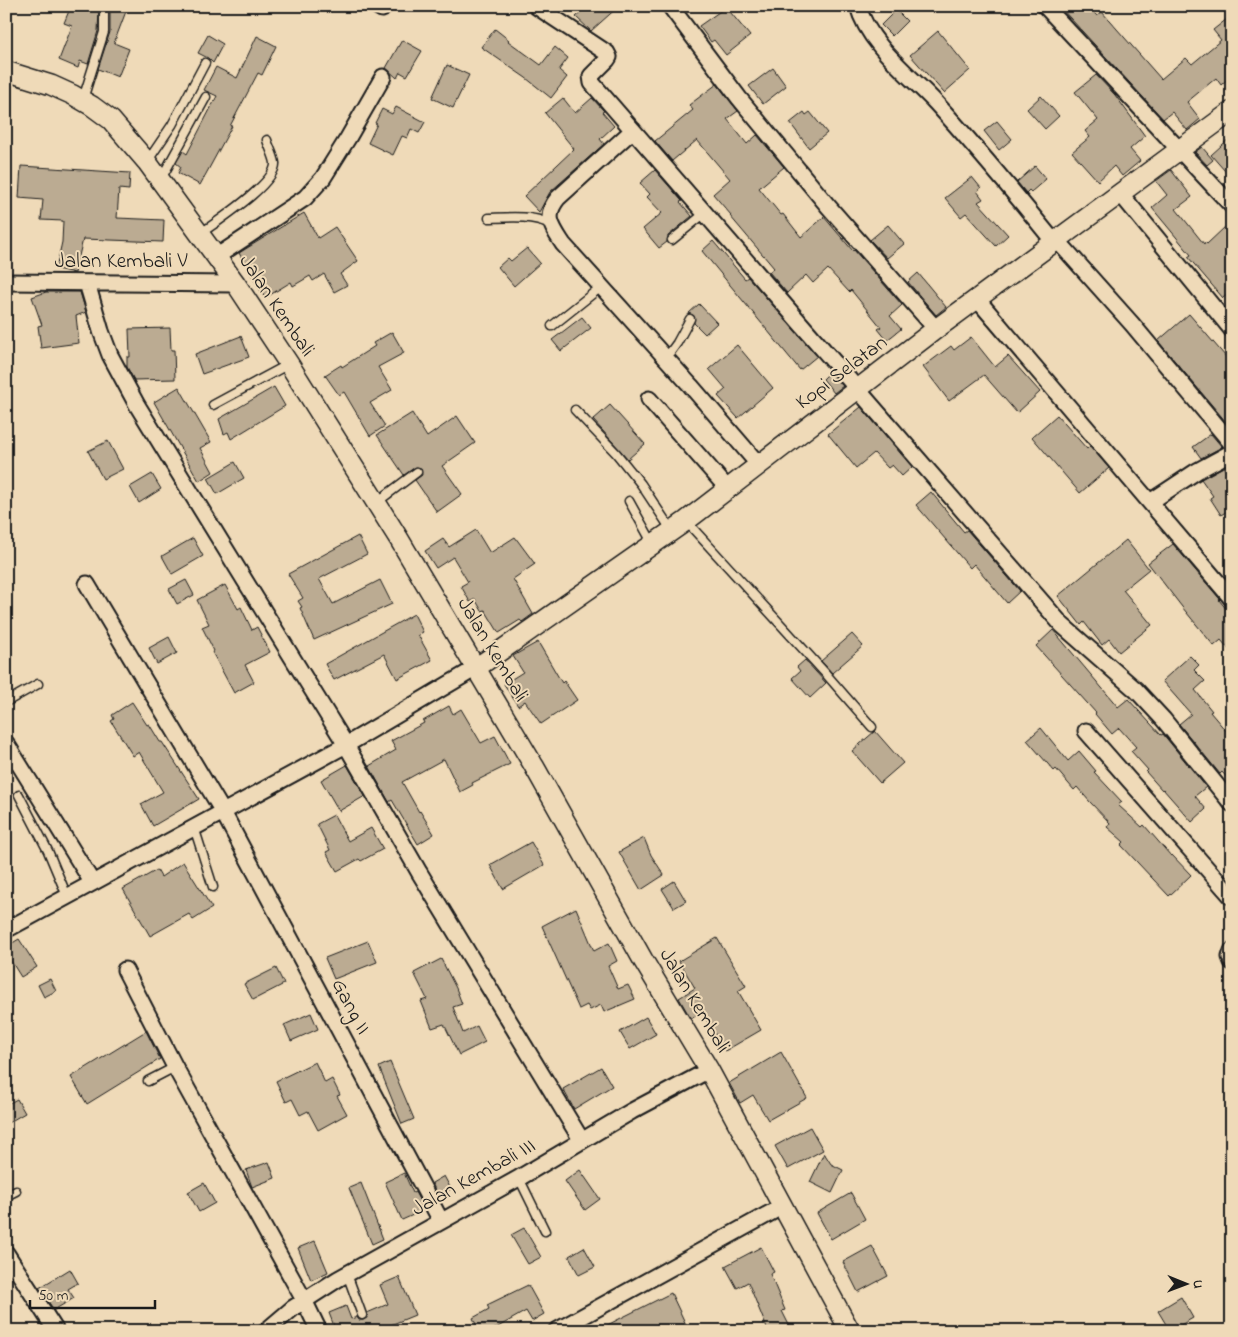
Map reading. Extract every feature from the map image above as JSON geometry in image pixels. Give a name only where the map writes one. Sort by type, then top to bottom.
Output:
[{"type":"street","points":[[536,6],[607,53],[609,57],[594,72],[590,80],[1062,624],[1136,690],[1163,719],[1232,804]]},
{"type":"street","points":[[670,6],[739,98],[828,206],[936,329]]},
{"type":"street","points":[[858,6],[860,15],[872,36],[936,103],[1056,241],[1132,324],[1232,444]]},
{"type":"street","points":[[1044,6],[1232,206]]},
{"type":"street","name":"Jalan Kembali","points":[[6,72],[51,85],[83,101],[111,120],[147,162],[236,284],[376,502],[539,775],[643,960],[709,1070],[850,1331]]},
{"type":"street","points":[[216,257],[305,198],[323,178],[383,77]]},
{"type":"street","name":"Kopi Selatan","points":[[476,668],[679,526],[936,329],[1232,111]]},
{"type":"street","points":[[633,130],[558,198],[552,206],[550,214],[551,224],[563,244],[759,465]]},
{"type":"street","points":[[1120,193],[1232,330]]},
{"type":"street","name":"Jalan Kembali V","points":[[6,282],[236,284]]},
{"type":"street","points":[[87,283],[110,355],[137,405],[346,745],[419,872],[582,1141]]},
{"type":"street","points":[[977,299],[1232,599]]},
{"type":"street","points":[[649,400],[728,489]]},
{"type":"street","points":[[1150,502],[1197,471],[1232,452]]},
{"type":"street","name":"Gang II","points":[[87,584],[224,812],[441,1221]]},
{"type":"street","points":[[6,930],[346,745],[476,668]]},
{"type":"street","points":[[1086,731],[1232,897]]},
{"type":"street","points":[[6,743],[92,882]]},
{"type":"street","points":[[1232,951],[1230,957],[1232,962]]},
{"type":"street","points":[[124,970],[175,1067],[304,1300],[319,1331]]},
{"type":"street","name":"Jalan Kembali III","points":[[266,1331],[288,1311],[347,1274],[519,1178],[632,1111],[709,1070]]},
{"type":"street","points":[[556,1331],[783,1206]]},
{"type":"street","points":[[8,1258],[56,1331]]},
{"type":"lane","points":[[83,101],[104,32],[104,12]]},
{"type":"lane","points":[[147,162],[172,125],[205,63]]},
{"type":"lane","points":[[160,180],[206,97]]},
{"type":"lane","points":[[200,234],[252,196],[272,175],[275,164],[267,140]]},
{"type":"lane","points":[[672,240],[705,212]]},
{"type":"lane","points":[[489,218],[537,218],[551,224]]},
{"type":"lane","points":[[552,326],[601,287]]},
{"type":"lane","points":[[666,358],[677,343],[690,319]]},
{"type":"lane","points":[[213,405],[289,364]]},
{"type":"lane","points":[[575,410],[616,453],[679,526],[826,674],[872,727]]},
{"type":"lane","points":[[376,502],[417,472]]},
{"type":"lane","points":[[629,501],[653,544]]},
{"type":"lane","points":[[6,702],[38,684]]},
{"type":"lane","points":[[19,795],[48,851],[67,896]]},
{"type":"lane","points":[[194,827],[213,887]]},
{"type":"lane","points":[[148,1081],[175,1067]]},
{"type":"lane","points":[[519,1178],[545,1231]]},
{"type":"lane","points":[[6,1196],[16,1191]]},
{"type":"lane","points":[[347,1274],[362,1315]]},
{"type":"building","points":[[71,6],[128,6],[114,43],[129,49],[118,77],[98,69],[110,32],[110,12],[106,7],[102,7],[99,10],[98,31],[88,64],[80,61],[78,68],[59,60],[72,26],[64,23]]},
{"type":"building","points":[[588,6],[619,6],[591,31],[576,17]]},
{"type":"building","points":[[1059,6],[1088,6],[1097,16],[1102,12],[1161,79],[1186,58],[1192,64],[1221,40],[1213,30],[1232,15],[1232,54],[1229,50],[1226,53],[1232,60],[1232,75],[1221,85],[1216,78],[1187,102],[1200,119],[1187,130],[1172,112],[1163,119]]},
{"type":"building","points":[[726,7],[750,36],[726,55],[714,40],[711,42],[699,26]]},
{"type":"building","points":[[896,10],[907,21],[892,36],[881,25]]},
{"type":"building","points":[[495,29],[541,65],[555,47],[568,58],[559,70],[567,77],[551,98],[481,47]]},
{"type":"building","points":[[938,31],[970,70],[944,93],[910,55]]},
{"type":"building","points":[[208,35],[223,44],[213,63],[198,53]]},
{"type":"building","points":[[257,36],[276,46],[262,75],[258,73],[200,185],[178,173],[181,167],[176,163],[183,151],[187,154],[217,96],[204,90],[216,67],[237,78]]},
{"type":"building","points":[[402,40],[422,51],[407,76],[400,72],[397,78],[386,68]]},
{"type":"building","points":[[447,65],[469,75],[453,108],[432,98]]},
{"type":"building","points":[[773,68],[786,86],[763,104],[749,86]]},
{"type":"building","points":[[1096,75],[1115,95],[1145,136],[1130,149],[1140,161],[1122,176],[1114,166],[1098,181],[1072,152],[1090,137],[1085,131],[1098,120],[1075,92]]},
{"type":"building","points":[[717,84],[738,111],[727,119],[747,144],[757,135],[784,167],[759,188],[781,215],[783,214],[801,237],[824,217],[902,305],[890,316],[901,329],[887,340],[878,329],[881,327],[851,290],[849,292],[828,269],[813,283],[806,275],[787,293],[769,272],[774,268],[713,194],[730,179],[697,140],[672,161],[655,141],[693,110],[689,105]]},
{"type":"building","points":[[1041,96],[1059,116],[1045,129],[1027,109]]},
{"type":"building","points":[[563,98],[575,113],[592,98],[614,126],[600,139],[604,144],[550,192],[539,212],[524,196],[574,149],[545,113]]},
{"type":"building","points":[[396,107],[425,122],[419,133],[411,129],[407,138],[402,136],[393,155],[368,143],[382,109],[392,114]]},
{"type":"building","points":[[804,112],[806,115],[810,112],[827,133],[809,148],[790,123]]},
{"type":"building","points":[[997,121],[1012,139],[999,150],[984,131]]},
{"type":"building","points":[[1232,136],[1232,179],[1211,155]]},
{"type":"building","points":[[1202,147],[1213,160],[1207,165],[1195,152]]},
{"type":"building","points":[[21,166],[130,173],[129,190],[119,189],[117,218],[164,220],[163,242],[83,239],[75,273],[56,269],[62,242],[63,221],[41,220],[43,200],[19,198]]},
{"type":"building","points":[[1035,166],[1046,179],[1031,192],[1029,190],[1026,193],[1017,182]]},
{"type":"building","points":[[655,170],[682,201],[680,202],[692,216],[668,236],[667,242],[659,248],[643,229],[662,213],[647,197],[650,194],[640,183]]},
{"type":"building","points":[[1171,170],[1192,197],[1176,209],[1204,244],[1205,242],[1207,244],[1225,227],[1232,233],[1232,291],[1223,298],[1188,257],[1191,255],[1152,208],[1167,195],[1156,181]]},
{"type":"building","points":[[972,177],[981,188],[977,191],[983,199],[978,202],[1008,235],[996,246],[966,213],[961,217],[945,198]]},
{"type":"building","points":[[304,213],[318,238],[335,227],[358,261],[340,274],[347,285],[334,292],[324,274],[313,281],[310,276],[293,286],[291,282],[265,298],[239,253]]},
{"type":"building","points":[[888,225],[904,244],[887,258],[870,240]]},
{"type":"building","points":[[713,241],[745,279],[748,277],[817,356],[800,370],[702,251]]},
{"type":"building","points":[[527,248],[540,263],[514,286],[498,267],[508,258],[511,261]]},
{"type":"building","points":[[918,273],[946,307],[936,315],[908,282]]},
{"type":"building","points":[[46,292],[80,292],[86,312],[76,316],[79,343],[41,348],[38,326],[42,325],[32,297]]},
{"type":"building","points":[[699,304],[717,323],[705,334],[694,323],[694,316],[689,313]]},
{"type":"building","points":[[1189,314],[1232,364],[1232,429],[1158,341]]},
{"type":"building","points":[[582,317],[591,328],[561,351],[552,340]]},
{"type":"building","points":[[170,328],[171,350],[174,350],[175,379],[134,380],[127,367],[127,357],[130,357],[129,329]]},
{"type":"building","points":[[392,332],[404,353],[378,367],[392,390],[370,403],[385,426],[370,436],[344,392],[339,395],[325,375],[341,365],[342,367],[375,346],[373,343]]},
{"type":"building","points":[[241,336],[249,357],[202,374],[195,354]]},
{"type":"building","points":[[971,337],[995,367],[1008,356],[1040,392],[1017,413],[984,375],[949,401],[923,367],[951,346],[954,350]]},
{"type":"building","points":[[737,345],[773,388],[738,418],[718,396],[726,389],[709,369]]},
{"type":"building","points":[[830,372],[843,386],[834,393],[823,379]]},
{"type":"building","points":[[179,387],[211,442],[200,448],[213,472],[199,481],[154,402]]},
{"type":"building","points":[[274,387],[285,406],[231,439],[228,432],[224,434],[219,419]]},
{"type":"building","points":[[610,405],[645,444],[628,459],[593,420]]},
{"type":"building","points":[[861,407],[912,467],[902,476],[892,465],[888,468],[874,453],[856,468],[828,434]]},
{"type":"building","points":[[412,413],[427,437],[457,416],[475,443],[442,466],[462,494],[437,512],[415,480],[422,475],[421,468],[416,467],[404,475],[377,435]]},
{"type":"building","points":[[1057,415],[1087,449],[1090,446],[1109,468],[1080,493],[1032,437]]},
{"type":"building","points":[[1211,434],[1222,447],[1201,458],[1193,447]]},
{"type":"building","points":[[108,441],[123,469],[103,479],[88,451]]},
{"type":"building","points":[[235,462],[244,478],[217,494],[208,478]]},
{"type":"building","points":[[1223,467],[1232,479],[1232,508],[1221,515],[1210,498],[1213,496],[1201,479]]},
{"type":"building","points":[[152,474],[161,489],[139,503],[130,487]]},
{"type":"building","points":[[931,492],[964,532],[967,530],[1020,591],[1007,603],[974,564],[970,568],[916,505]]},
{"type":"building","points":[[476,530],[490,553],[515,537],[535,564],[513,579],[533,614],[522,622],[520,620],[499,633],[485,610],[482,611],[475,599],[470,602],[461,586],[468,582],[453,557],[436,568],[425,551],[443,539],[449,547]]},
{"type":"building","points":[[358,536],[367,554],[319,579],[333,604],[380,580],[392,604],[314,640],[298,601],[303,598],[288,574]]},
{"type":"building","points":[[193,538],[203,556],[172,574],[162,556]]},
{"type":"building","points":[[1126,540],[1149,569],[1123,590],[1152,625],[1119,652],[1109,639],[1102,645],[1084,622],[1081,625],[1058,596]]},
{"type":"building","points":[[1173,544],[1232,616],[1232,653],[1221,640],[1214,646],[1148,563]]},
{"type":"building","points":[[186,580],[194,595],[177,604],[169,589]]},
{"type":"building","points":[[225,585],[238,609],[241,607],[252,630],[257,627],[270,652],[245,665],[254,682],[234,693],[212,652],[214,651],[202,627],[209,624],[197,600]]},
{"type":"building","points":[[414,614],[423,632],[418,635],[432,660],[397,679],[384,654],[334,680],[325,664]]},
{"type":"building","points":[[1053,630],[1118,707],[1128,699],[1161,735],[1163,734],[1206,787],[1195,796],[1206,809],[1192,822],[1146,772],[1148,770],[1131,751],[1136,747],[1119,728],[1112,734],[1096,713],[1036,646]]},
{"type":"building","points":[[852,634],[863,646],[832,673],[821,661]]},
{"type":"building","points":[[169,637],[177,653],[157,664],[149,648]]},
{"type":"building","points":[[538,642],[562,683],[564,681],[577,700],[541,724],[525,701],[518,706],[504,684],[523,672],[513,656]]},
{"type":"building","points":[[1190,656],[1199,665],[1194,670],[1205,681],[1195,690],[1212,711],[1210,712],[1232,738],[1232,783],[1222,772],[1220,774],[1179,724],[1191,714],[1162,681]]},
{"type":"building","points":[[805,660],[826,683],[810,698],[792,678],[800,671],[797,667]]},
{"type":"building","points":[[132,702],[147,725],[149,724],[160,742],[162,742],[199,799],[153,826],[141,804],[163,792],[139,752],[133,756],[111,721],[114,719],[112,715]]},
{"type":"building","points":[[449,706],[453,714],[461,709],[481,743],[495,736],[510,764],[472,783],[473,785],[460,792],[444,759],[402,782],[434,834],[418,844],[392,800],[389,802],[369,766],[396,750],[391,741],[424,723],[423,721]]},
{"type":"building","points":[[1041,728],[1068,761],[1079,751],[1096,771],[1094,772],[1122,802],[1118,805],[1142,827],[1144,825],[1171,856],[1191,875],[1169,896],[1121,845],[1124,842],[1107,827],[1110,823],[1077,787],[1074,790],[1056,769],[1054,771],[1027,740]]},
{"type":"building","points":[[875,731],[903,763],[880,783],[852,751]]},
{"type":"building","points":[[347,765],[365,796],[339,811],[321,780]]},
{"type":"building","points":[[334,815],[348,841],[371,828],[383,849],[337,871],[326,852],[330,850],[317,824]]},
{"type":"building","points":[[644,838],[651,855],[664,875],[641,890],[619,852]]},
{"type":"building","points":[[531,842],[544,865],[503,889],[490,865]]},
{"type":"building","points":[[183,862],[212,908],[193,920],[189,914],[150,936],[123,889],[157,870],[161,877]]},
{"type":"building","points":[[674,881],[686,901],[674,908],[662,889]]},
{"type":"building","points":[[576,908],[594,951],[609,943],[617,961],[608,966],[618,989],[628,985],[635,999],[604,1012],[601,1005],[590,1010],[587,1005],[579,1009],[542,926]]},
{"type":"building","points":[[717,938],[746,986],[738,991],[761,1030],[725,1051],[702,1012],[691,1019],[679,998],[695,988],[679,961]]},
{"type":"building","points":[[19,939],[37,967],[21,977],[6,953],[6,947]]},
{"type":"building","points":[[368,941],[377,962],[334,979],[325,958]]},
{"type":"building","points":[[441,959],[462,1004],[453,1007],[463,1033],[477,1026],[485,1042],[459,1055],[444,1024],[432,1028],[421,1001],[427,999],[414,973]]},
{"type":"building","points":[[276,968],[284,984],[253,1000],[244,984]]},
{"type":"building","points":[[50,979],[56,991],[44,997],[38,985]]},
{"type":"building","points":[[311,1013],[318,1029],[291,1041],[284,1025]]},
{"type":"building","points":[[646,1017],[656,1034],[630,1049],[620,1032]]},
{"type":"building","points":[[146,1031],[160,1059],[87,1104],[71,1077]]},
{"type":"building","points":[[781,1052],[807,1098],[768,1120],[753,1095],[740,1103],[729,1083]]},
{"type":"building","points":[[315,1062],[325,1083],[332,1079],[340,1095],[337,1096],[347,1114],[318,1130],[308,1111],[300,1115],[292,1099],[286,1102],[276,1081]]},
{"type":"building","points":[[390,1062],[414,1119],[402,1124],[379,1067]]},
{"type":"building","points":[[601,1067],[612,1086],[574,1109],[563,1089]]},
{"type":"building","points":[[17,1099],[25,1113],[6,1124],[6,1105]]},
{"type":"building","points":[[810,1127],[823,1150],[788,1169],[775,1146]]},
{"type":"building","points":[[824,1153],[831,1164],[843,1170],[832,1193],[810,1182]]},
{"type":"building","points":[[269,1162],[275,1178],[252,1187],[246,1170]]},
{"type":"building","points":[[580,1170],[600,1199],[585,1210],[565,1181]]},
{"type":"building","points":[[404,1173],[413,1193],[415,1192],[422,1205],[419,1206],[422,1211],[402,1220],[385,1182]]},
{"type":"building","points":[[444,1176],[451,1189],[438,1196],[432,1183]]},
{"type":"building","points":[[204,1183],[215,1203],[199,1212],[188,1192]]},
{"type":"building","points":[[361,1183],[383,1239],[372,1244],[349,1188]]},
{"type":"building","points":[[851,1193],[865,1219],[831,1239],[817,1213]]},
{"type":"building","points":[[524,1228],[541,1257],[528,1264],[511,1235]]},
{"type":"building","points":[[315,1241],[328,1272],[311,1280],[298,1248]]},
{"type":"building","points":[[872,1246],[888,1276],[858,1292],[843,1262]]},
{"type":"building","points":[[584,1247],[595,1267],[579,1275],[569,1256]]},
{"type":"building","points":[[761,1247],[774,1272],[770,1274],[785,1310],[782,1311],[792,1331],[768,1331],[748,1282],[737,1288],[725,1266]]},
{"type":"building","points":[[70,1269],[78,1283],[68,1289],[74,1298],[54,1310],[39,1288]]},
{"type":"building","points":[[399,1277],[415,1315],[388,1326],[389,1331],[328,1331],[328,1328],[334,1326],[329,1313],[346,1306],[351,1319],[357,1317],[359,1320],[363,1320],[367,1318],[367,1313],[388,1304],[380,1285]]},
{"type":"building","points":[[528,1285],[544,1314],[532,1321],[526,1311],[491,1331],[479,1331],[473,1318],[489,1309],[487,1305]]},
{"type":"building","points":[[671,1293],[689,1331],[596,1331],[621,1318]]},
{"type":"building","points":[[1181,1297],[1193,1318],[1170,1331],[1158,1311]]}]
